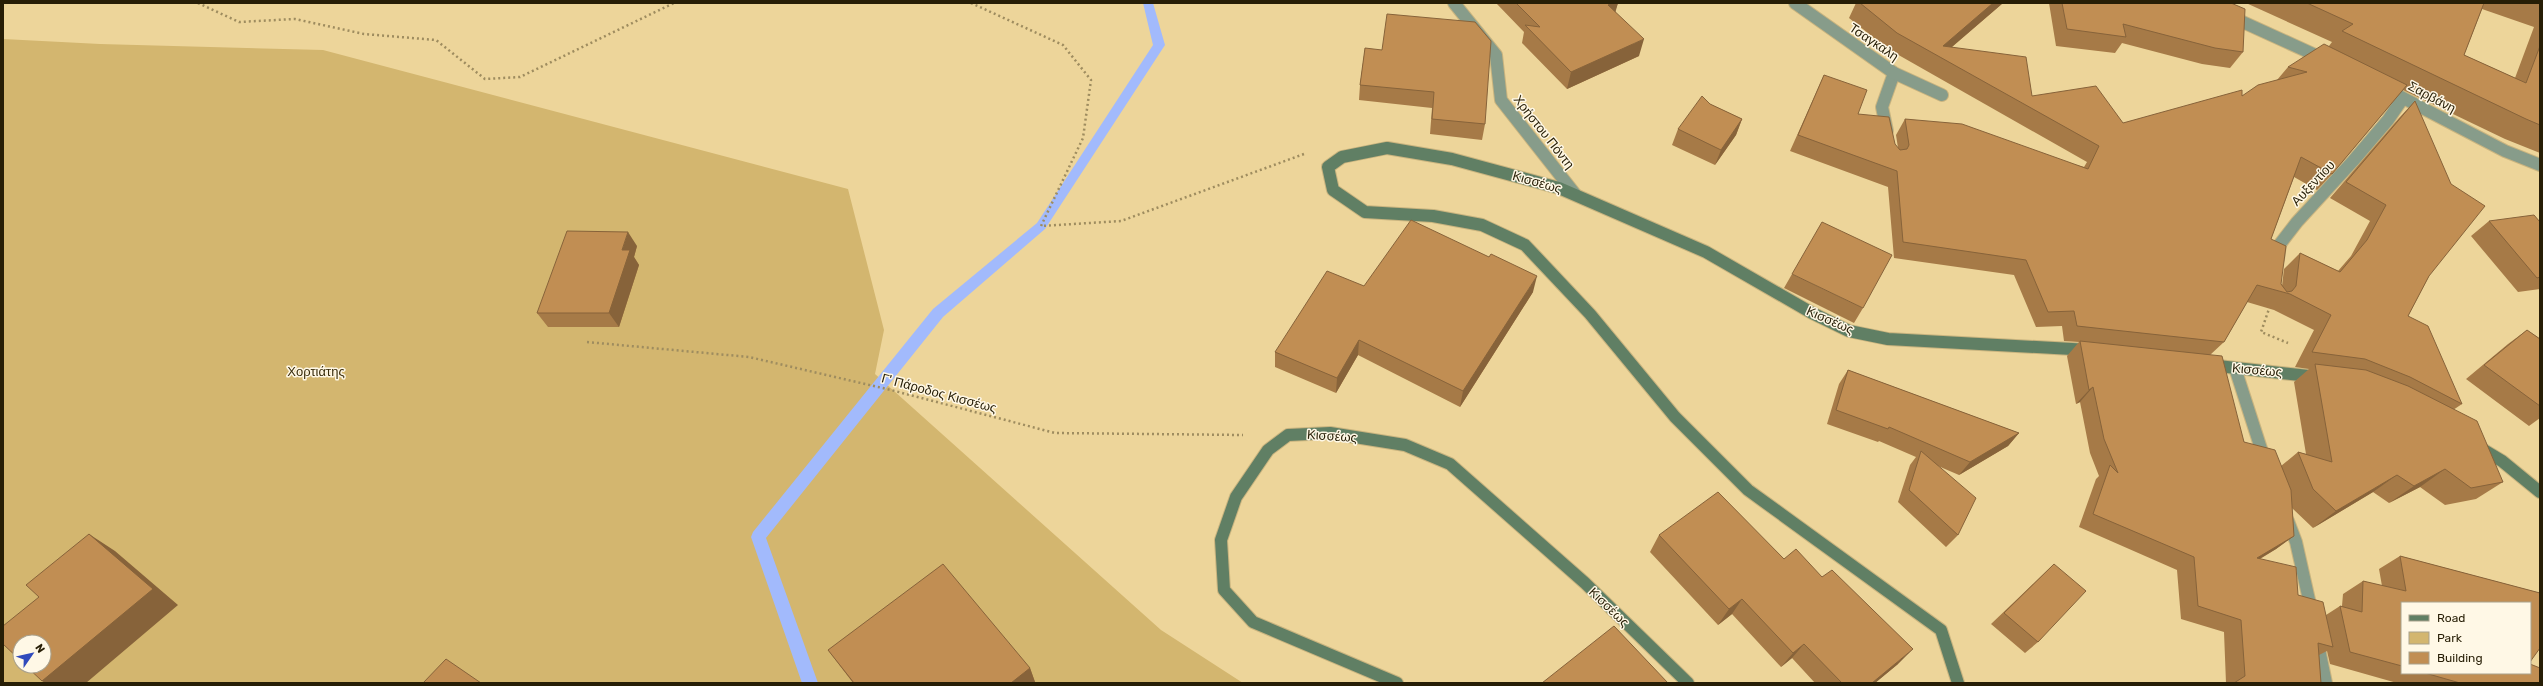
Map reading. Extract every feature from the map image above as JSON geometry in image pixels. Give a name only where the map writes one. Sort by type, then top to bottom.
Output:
[{"type":"street","name":"Χρήστου Πόντη","points":[[1454,3],[1496,55],[1501,100],[1575,194]]},
{"type":"street","name":"Τσαγκαλη","points":[[1795,3],[1894,73],[1942,95]]},
{"type":"street","points":[[2201,3],[2332,63]]},
{"type":"street","points":[[1890,144],[1882,107],[1894,73]]},
{"type":"street","name":"Σαρβάνη","points":[[2375,84],[2505,151],[2540,165]]},
{"type":"street","name":"Αυξεντίου","points":[[2277,272],[2280,244],[2297,222],[2388,120],[2403,98]]},
{"type":"street","name":"Κισσέως","points":[[1328,167],[1342,157],[1387,148],[1452,158],[1575,194],[1706,252],[1812,313],[1849,331],[1888,339],[2102,351]]},
{"type":"street","points":[[1328,167],[1333,190],[1365,212],[1433,216],[1482,225],[1525,245],[1590,314],[1675,417],[1748,490],[1941,630],[1958,683]]},
{"type":"street","name":"Κισσέως","points":[[2196,363],[2331,379]]},
{"type":"street","points":[[2235,368],[2270,475]]},
{"type":"street","name":"Κισσέως","points":[[1398,683],[1254,622],[1224,590],[1221,540],[1236,497],[1268,450],[1288,435],[1330,434],[1405,445],[1450,464],[1585,584],[1688,683]]},
{"type":"street","points":[[2464,438],[2502,461],[2540,492]]},
{"type":"street","points":[[2284,512],[2296,542],[2326,683]]},
{"type":"path","points":[[198,3],[239,22],[295,19],[364,34],[436,40],[485,79],[520,77],[674,3]]},
{"type":"path","points":[[971,3],[1064,46],[1090,80],[1083,138],[1041,226],[1122,221],[1309,152],[1328,167]]},
{"type":"path","name":"Γ' Πάροδος Κισσέως","points":[[587,342],[749,357],[891,390],[1055,433],[1288,435]]},
{"type":"green space","name":"Χορτιάτης","points":[[3,39],[100,44],[323,50],[848,189],[884,330],[875,374],[1161,630],[1243,683],[3,683]]},
{"type":"building","points":[[1516,3],[1612,3],[1608,5],[1644,39],[1571,72],[1525,25],[1540,27]]},
{"type":"building","points":[[1860,3],[1993,3],[1943,46],[2026,57],[2032,96],[2096,86],[2123,123],[2242,90],[2242,96],[2258,85],[2307,72],[2288,67],[2324,44],[2407,85],[2332,174],[2301,157],[2271,239],[2286,246],[2281,284],[2287,292],[2292,291],[2296,286],[2300,253],[2340,272],[2367,240],[2386,205],[2346,182],[2415,101],[2451,184],[2485,206],[2429,276],[2408,316],[2428,326],[2462,404],[2410,377],[2365,359],[2312,352],[2331,315],[2290,294],[2257,285],[2224,342],[2077,326],[2074,311],[2048,312],[2026,260],[1903,242],[1897,171],[1798,135],[1824,75],[1867,90],[1858,114],[1889,117],[1895,144],[1900,150],[1907,149],[1909,145],[1905,119],[1962,124],[2088,169],[2099,146],[1897,33]]},
{"type":"building","points":[[2062,3],[2231,3],[2245,9],[2243,52],[2215,48],[2123,24],[2126,37],[2067,29]]},
{"type":"building","points":[[2307,3],[2484,3],[2464,55],[2526,83],[2540,46],[2540,125],[2342,31],[2353,24]]},
{"type":"building","points":[[1387,14],[1475,22],[1491,41],[1485,124],[1432,119],[1434,92],[1360,85],[1365,48],[1382,50]]},
{"type":"building","points":[[1702,96],[1710,104],[1742,119],[1721,150],[1678,129]]},
{"type":"building","points":[[2534,215],[2540,222],[2540,277],[2537,278],[2489,221]]},
{"type":"building","points":[[1411,220],[1489,257],[1491,254],[1537,276],[1463,391],[1359,340],[1337,378],[1275,352],[1327,271],[1364,286]]},
{"type":"building","points":[[1822,222],[1892,255],[1863,308],[1792,274]]},
{"type":"building","points":[[567,231],[628,232],[622,250],[630,250],[609,313],[537,313]]},
{"type":"building","points":[[2527,330],[2540,339],[2540,406],[2484,365]]},
{"type":"building","points":[[2080,341],[2222,356],[2244,442],[2275,450],[2291,490],[2294,536],[2257,558],[2296,567],[2298,595],[2323,602],[2333,647],[2318,643],[2321,683],[2234,683],[2245,676],[2241,620],[2198,606],[2194,557],[2093,514],[2110,465],[2118,473],[2104,439],[2093,387],[2089,390]]},
{"type":"building","points":[[2315,364],[2366,370],[2408,386],[2477,421],[2503,482],[2471,488],[2445,469],[2414,486],[2397,475],[2336,511],[2313,489],[2298,452],[2332,462]]},
{"type":"building","points":[[1848,370],[2019,433],[1970,462],[1889,427],[1888,429],[1836,410]]},
{"type":"building","points":[[1921,451],[1976,498],[1958,535],[1909,490]]},
{"type":"building","points":[[1718,492],[1784,559],[1796,549],[1822,577],[1832,570],[1913,649],[1872,683],[1842,683],[1804,644],[1793,653],[1742,599],[1729,609],[1659,535]]},
{"type":"building","points":[[89,534],[153,589],[52,673],[52,634],[12,634],[12,652],[3,644],[3,626],[39,597],[26,585]]},
{"type":"building","points":[[2400,556],[2540,593],[2540,648],[2531,661],[2531,602],[2401,602],[2401,666],[2350,652],[2340,606],[2362,612],[2363,581],[2406,591]]},
{"type":"building","points":[[943,564],[1030,668],[1011,683],[854,683],[828,650]]},
{"type":"building","points":[[2054,564],[2086,591],[2038,642],[2004,613]]},
{"type":"building","points":[[1614,626],[1668,683],[1542,683]]},
{"type":"building","points":[[446,659],[481,683],[423,683]]},
{"type":"building","points":[[2531,664],[2540,668],[2540,683],[2460,683],[2428,674],[2531,674]]},
{"type":"building","points":[[35,674],[50,674],[42,681]]},
{"type":"waterway","points":[[810,683],[758,537],[938,313],[1041,226],[1159,45],[1148,3]]}]
